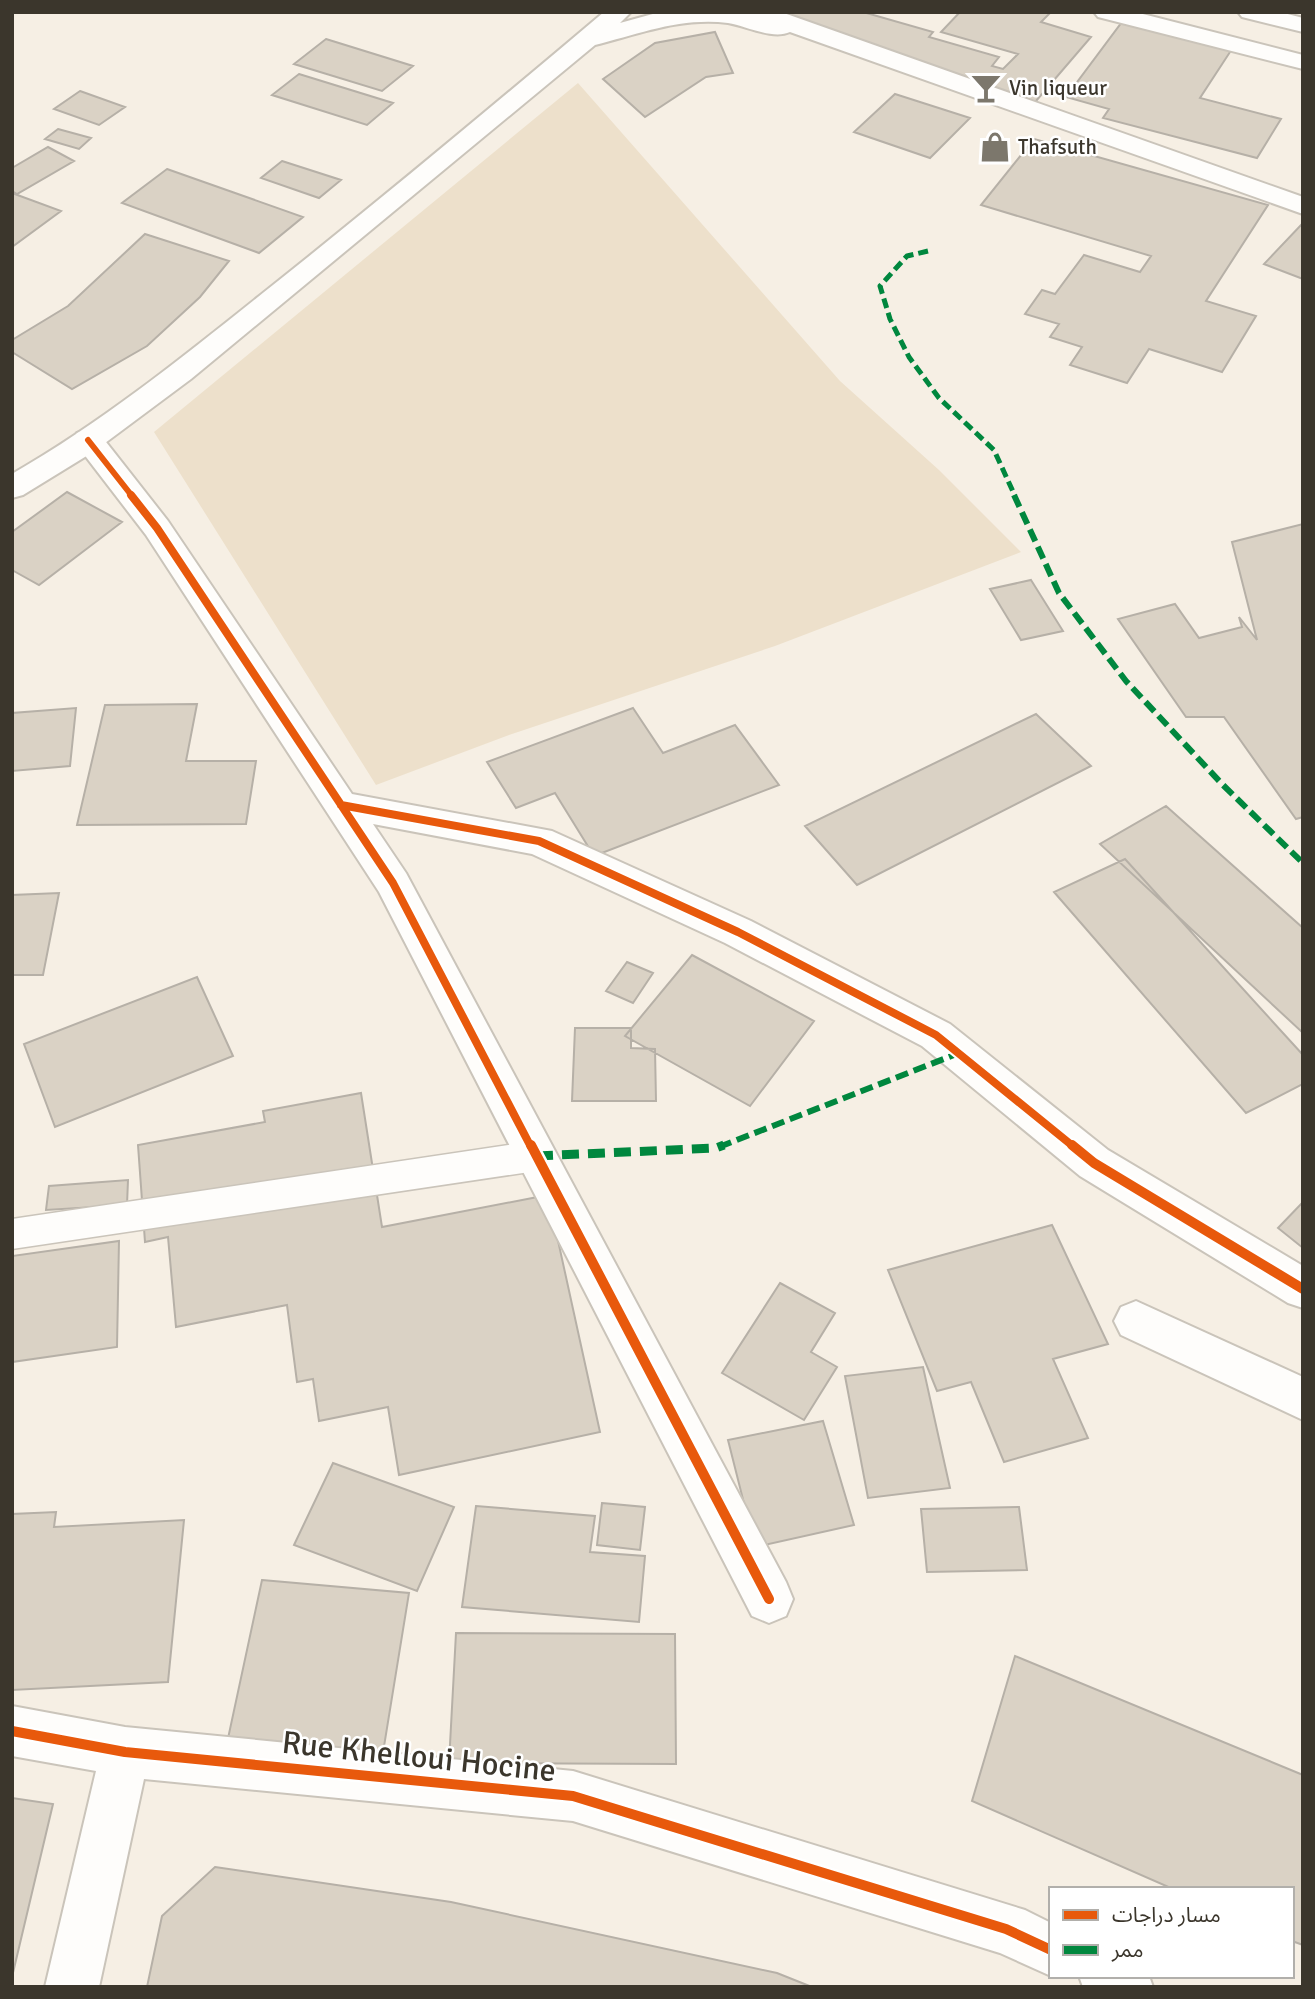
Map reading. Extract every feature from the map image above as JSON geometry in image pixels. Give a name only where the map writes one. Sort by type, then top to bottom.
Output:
[{"type":"street","points":[[12,488],[159,391],[448,159],[619,12]]},
{"type":"street","points":[[758,12],[1303,206]]},
{"type":"street","points":[[1106,12],[1303,62]]},
{"type":"street","points":[[1250,12],[1303,25]]},
{"type":"street","points":[[586,40],[677,15],[727,16],[814,34]]},
{"type":"street","points":[[88,440],[157,527],[393,883],[769,1599]]},
{"type":"street","points":[[341,805],[539,841],[738,932],[936,1035],[1094,1163],[1303,1289]]},
{"type":"street","points":[[1136,1321],[1303,1399]]},
{"type":"street","name":"Rue Khelloui Hocine","points":[[12,1731],[125,1752],[573,1796],[1006,1929],[1049,1949]]},
{"type":"street","points":[[72,1987],[125,1752]]},
{"type":"street","points":[[1109,1978],[1127,1987]]},
{"type":"lane","points":[[12,1234],[536,1156]]},
{"type":"shaded area","points":[[578,83],[840,381],[939,470],[1021,552],[775,646],[509,735],[376,785],[154,432]]},
{"type":"building","points":[[767,12],[863,12],[933,32],[929,37],[999,57],[992,66],[1003,69],[1018,54],[941,32],[960,12],[1051,12],[1041,22],[1091,37],[1030,108]]},
{"type":"building","points":[[1122,22],[1232,49],[1200,98],[1281,119],[1257,158],[1103,118],[1109,109],[1066,97]]},
{"type":"building","points":[[715,32],[733,73],[706,77],[645,117],[603,79],[655,43]]},
{"type":"building","points":[[326,39],[413,66],[382,91],[294,64]]},
{"type":"building","points":[[299,74],[393,103],[367,125],[272,95]]},
{"type":"building","points":[[80,91],[125,107],[99,125],[54,109]]},
{"type":"building","points":[[895,94],[970,118],[930,158],[854,132]]},
{"type":"building","points":[[58,129],[91,138],[79,149],[45,139]]},
{"type":"building","points":[[1034,139],[1268,205],[1206,301],[1256,316],[1222,372],[1149,349],[1127,383],[1070,365],[1082,347],[1050,337],[1059,324],[1025,314],[1042,290],[1055,294],[1084,255],[1140,272],[1151,256],[981,205]]},
{"type":"building","points":[[48,147],[74,161],[17,194],[12,191],[12,168]]},
{"type":"building","points":[[282,161],[341,180],[319,198],[261,178]]},
{"type":"building","points":[[167,169],[303,217],[259,253],[122,203]]},
{"type":"building","points":[[12,193],[61,211],[12,247]]},
{"type":"building","points":[[1302,224],[1303,279],[1264,264]]},
{"type":"building","points":[[145,234],[229,261],[200,297],[147,346],[72,389],[12,352],[12,340],[68,306]]},
{"type":"building","points":[[67,492],[122,522],[39,585],[12,570],[12,532]]},
{"type":"building","points":[[1303,524],[1303,817],[1296,819],[1224,717],[1186,717],[1118,619],[1175,604],[1199,638],[1242,627],[1239,617],[1257,640],[1232,542]]},
{"type":"building","points":[[1031,580],[1063,631],[1021,640],[990,589]]},
{"type":"building","points":[[197,704],[186,761],[256,761],[246,824],[77,825],[105,705]]},
{"type":"building","points":[[76,708],[70,766],[12,771],[12,713]]},
{"type":"building","points":[[633,708],[663,753],[735,725],[779,785],[594,856],[555,793],[516,808],[487,762]]},
{"type":"building","points":[[1036,714],[1091,766],[857,885],[805,826]]},
{"type":"building","points":[[1166,806],[1303,928],[1303,1033],[1100,844]]},
{"type":"building","points":[[1125,859],[1303,1055],[1303,1084],[1246,1113],[1054,892]]},
{"type":"building","points":[[59,893],[43,975],[12,975],[12,895]]},
{"type":"building","points":[[692,955],[814,1021],[750,1106],[625,1036]]},
{"type":"building","points":[[627,962],[653,973],[633,1003],[606,991]]},
{"type":"building","points":[[197,977],[233,1056],[55,1127],[24,1044]]},
{"type":"building","points":[[575,1028],[631,1028],[631,1048],[655,1049],[656,1101],[572,1101]]},
{"type":"building","points":[[361,1093],[382,1227],[548,1195],[600,1432],[399,1475],[388,1407],[319,1421],[313,1379],[297,1382],[287,1305],[176,1327],[168,1237],[145,1242],[138,1145],[265,1122],[263,1111]]},
{"type":"building","points":[[128,1180],[127,1205],[46,1210],[49,1186]]},
{"type":"building","points":[[1303,1202],[1303,1248],[1278,1228]]},
{"type":"building","points":[[1052,1225],[1108,1344],[1053,1359],[1088,1438],[1004,1462],[971,1382],[937,1391],[888,1270]]},
{"type":"building","points":[[119,1241],[117,1347],[12,1362],[12,1256]]},
{"type":"building","points":[[780,1283],[835,1313],[811,1352],[837,1367],[804,1420],[722,1373]]},
{"type":"building","points":[[923,1367],[950,1488],[868,1498],[845,1376]]},
{"type":"building","points":[[823,1421],[854,1525],[755,1547],[728,1440]]},
{"type":"building","points":[[333,1463],[454,1507],[417,1591],[294,1545]]},
{"type":"building","points":[[602,1503],[645,1507],[640,1550],[597,1545]]},
{"type":"building","points":[[476,1506],[595,1516],[590,1552],[645,1556],[639,1622],[462,1607]]},
{"type":"building","points":[[1019,1507],[1027,1570],[927,1572],[921,1509]]},
{"type":"building","points":[[56,1512],[54,1527],[184,1520],[168,1682],[12,1690],[12,1514]]},
{"type":"building","points":[[262,1580],[409,1593],[380,1771],[224,1757]]},
{"type":"building","points":[[456,1633],[675,1634],[676,1764],[449,1763]]},
{"type":"building","points":[[1015,1656],[1303,1775],[1303,1945],[1294,1942],[1294,1887],[1168,1887],[972,1801]]},
{"type":"building","points":[[12,1798],[53,1804],[12,1977]]},
{"type":"building","points":[[215,1867],[451,1902],[777,1973],[812,1987],[147,1987],[162,1916]]},
{"type":"marked path","points":[[928,251],[907,256],[880,286],[890,319],[909,357],[939,398],[994,450],[1059,593],[1126,681],[1222,784],[1303,863]]},
{"type":"marked path","points":[[536,1156],[716,1148],[959,1053]]},
{"type":"cycle path","points":[[88,440],[157,528],[393,883],[769,1599]]},
{"type":"cycle path","points":[[341,805],[539,841],[738,932],[936,1035],[1094,1163],[1303,1289]]},
{"type":"cycle path","points":[[12,1731],[125,1752],[573,1796],[1006,1929],[1049,1949]]},
{"type":"place","name":"Vin liqueur","points":[[986,88]]},
{"type":"place","name":"Thafsuth","points":[[995,147]]}]
